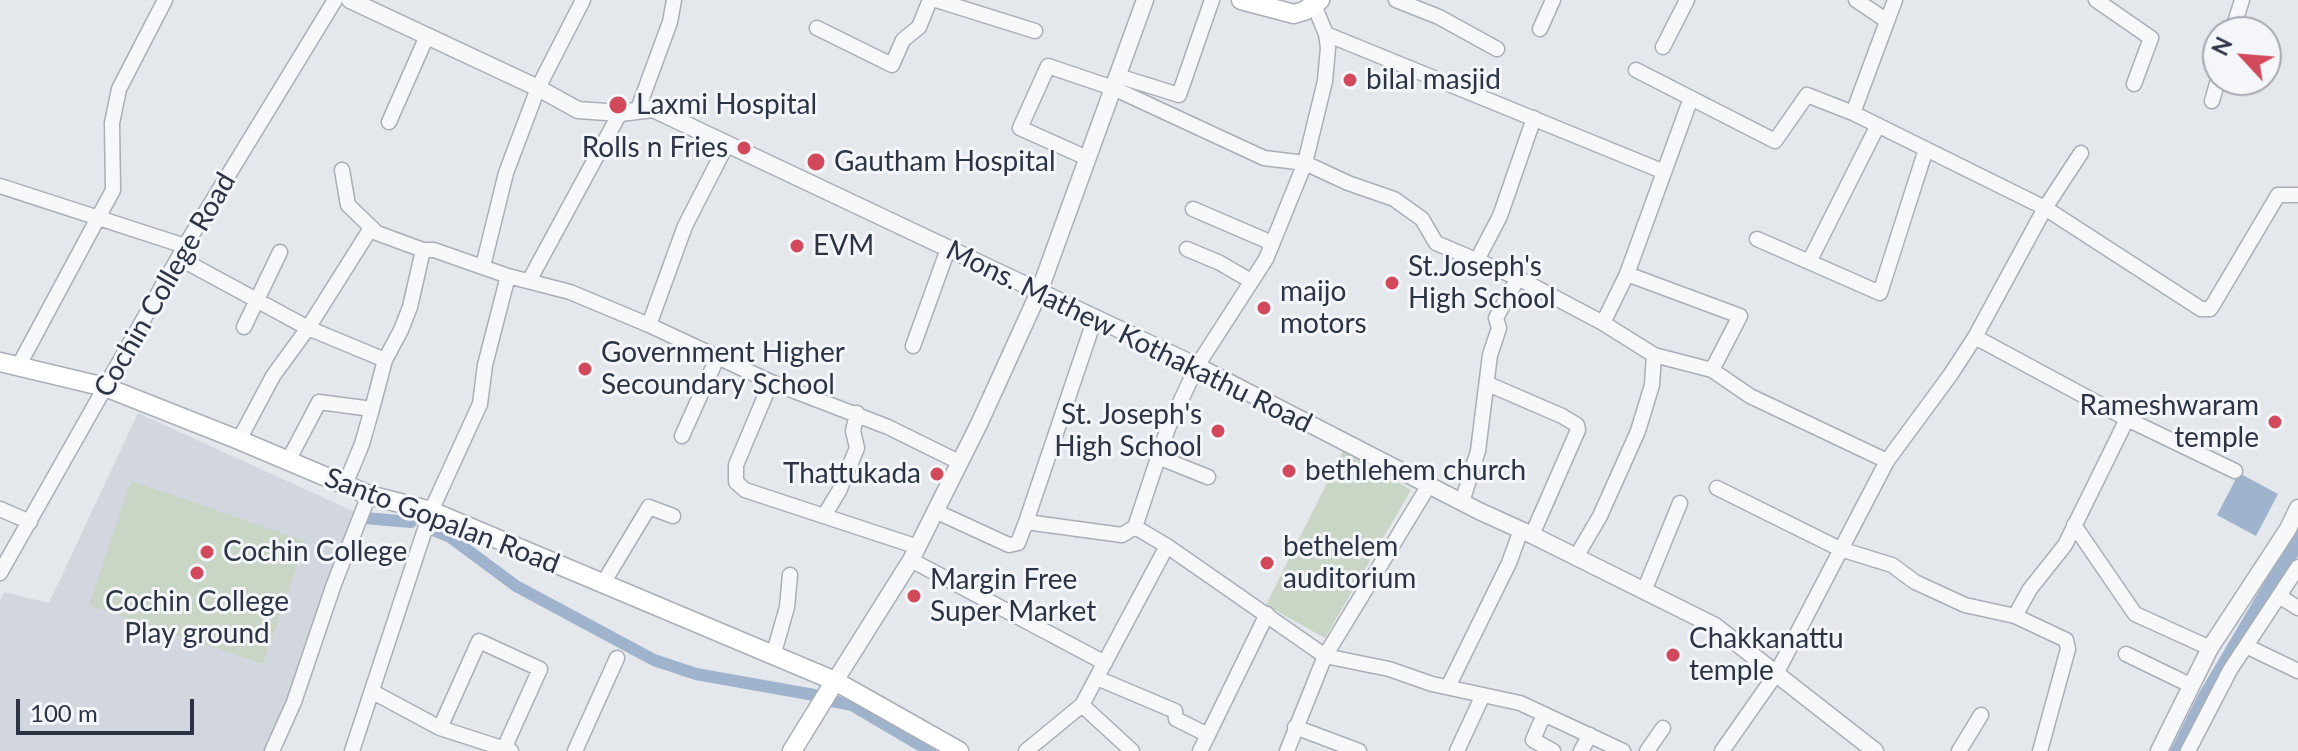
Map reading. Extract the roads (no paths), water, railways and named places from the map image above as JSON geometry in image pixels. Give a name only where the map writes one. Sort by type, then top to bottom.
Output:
[{"type":"main road","points":[[1241,0],[1294,14],[1317,3]]},
{"type":"main road","name":"Santo Gopalan Road","points":[[9,365],[105,387],[369,495],[431,511],[835,681],[959,751]]},
{"type":"main road","points":[[792,751],[835,681]]},
{"type":"street","points":[[9,365],[113,190],[112,123],[119,89],[165,0]]},
{"type":"street","name":"Cochin College Road","points":[[0,573],[182,252],[335,0]]},
{"type":"street","name":"Mons. Mathew Kothakathu Road","points":[[350,0],[538,88],[578,110],[620,113],[653,109],[1197,366],[1462,502],[1715,626],[1875,751]]},
{"type":"street","points":[[483,266],[506,173],[538,88],[583,0]]},
{"type":"street","points":[[638,109],[670,22],[674,0]]},
{"type":"street","points":[[817,28],[892,65],[903,40],[919,27],[930,0]]},
{"type":"street","points":[[936,0],[1035,31]]},
{"type":"street","points":[[835,681],[915,554],[1039,292],[1145,0]]},
{"type":"street","points":[[1087,158],[1020,128],[1048,66],[1179,95],[1212,0]]},
{"type":"street","points":[[1396,0],[1439,17],[1497,49]]},
{"type":"street","points":[[1540,29],[1553,0]]},
{"type":"street","points":[[1663,47],[1687,0]]},
{"type":"street","points":[[1856,0],[1887,21]]},
{"type":"street","points":[[1853,113],[1895,0]]},
{"type":"street","points":[[2096,0],[2151,38],[2134,84]]},
{"type":"street","points":[[1026,522],[1122,535],[1135,527],[1168,428],[1197,366],[1272,243],[1305,163],[1325,81],[1328,48],[1317,3]]},
{"type":"street","points":[[1326,34],[1662,171]]},
{"type":"street","points":[[389,122],[427,36]]},
{"type":"street","points":[[1636,70],[1775,141],[1807,95],[1853,113],[2045,208],[2201,309],[2210,309],[2278,195],[2298,195]]},
{"type":"street","points":[[1116,82],[1264,158],[1305,163],[1348,183],[1394,199],[1422,219],[1436,243],[1518,278],[1603,323],[1654,355],[1712,370],[1750,396],[1887,461]]},
{"type":"street","points":[[2212,101],[2213,96]]},
{"type":"street","points":[[1603,323],[1627,274],[1691,98]]},
{"type":"street","points":[[529,281],[620,113]]},
{"type":"street","points":[[1477,260],[1500,216],[1534,118]]},
{"type":"street","points":[[1809,262],[1878,125]]},
{"type":"street","points":[[649,325],[685,226],[727,144]]},
{"type":"street","points":[[1757,239],[1880,293],[1926,149]]},
{"type":"street","points":[[1722,751],[1776,674],[1887,461],[1975,337],[2045,208],[2081,153]]},
{"type":"street","points":[[342,170],[348,205],[377,233],[508,276],[570,292],[771,382],[857,413],[959,462]]},
{"type":"street","points":[[0,186],[99,218],[182,252],[308,328],[385,360]]},
{"type":"street","points":[[1193,209],[1272,243]]},
{"type":"street","points":[[239,440],[273,376],[308,328],[371,228]]},
{"type":"street","points":[[913,346],[948,249]]},
{"type":"street","points":[[1187,249],[1251,281]]},
{"type":"street","points":[[345,485],[362,444],[385,360],[410,307],[423,250]]},
{"type":"street","points":[[244,327],[280,252]]},
{"type":"street","points":[[1627,274],[1740,316],[1712,370]]},
{"type":"street","points":[[352,751],[431,511],[480,404],[485,365],[508,276]]},
{"type":"street","points":[[1462,502],[1478,451],[1490,355],[1499,328],[1496,318],[1518,278]]},
{"type":"street","points":[[935,511],[1009,545],[1018,543],[1095,318]]},
{"type":"street","points":[[1975,337],[2127,419],[2235,471]]},
{"type":"street","points":[[1576,557],[1600,516],[1638,431],[1652,385],[1654,355]]},
{"type":"street","points":[[682,436],[718,356]]},
{"type":"street","points":[[771,382],[736,465],[736,482],[745,490],[824,516],[915,554],[1105,663]]},
{"type":"street","points":[[1448,687],[1578,430],[1577,425],[1562,416],[1488,384]]},
{"type":"street","points":[[288,461],[319,402],[372,409]]},
{"type":"street","points":[[824,516],[839,491],[857,448],[853,431],[857,413]]},
{"type":"street","points":[[2015,616],[2030,589],[2065,545],[2127,419]]},
{"type":"street","points":[[1158,457],[1208,477]]},
{"type":"street","points":[[1287,751],[1325,656],[1429,485]]},
{"type":"street","points":[[1717,488],[1840,549],[1892,565],[1915,582],[1965,605],[2015,616],[2066,640],[2068,649],[2040,751]]},
{"type":"street","points":[[272,751],[294,702],[334,584],[369,495]]},
{"type":"street","points":[[1644,591],[1680,503]]},
{"type":"street","points":[[602,585],[649,507],[673,516]]},
{"type":"street","points":[[2159,751],[2210,648],[2288,529],[2298,508]]},
{"type":"street","points":[[0,509],[30,522]]},
{"type":"street","points":[[2074,525],[2135,614],[2210,648]]},
{"type":"street","points":[[1135,527],[1325,656],[1520,703],[1623,751]]},
{"type":"street","points":[[1026,751],[1082,705],[1167,546]]},
{"type":"street","points":[[2188,751],[2230,670],[2298,567]]},
{"type":"street","points":[[773,656],[787,607],[790,575]]},
{"type":"street","points":[[2279,596],[2298,608]]},
{"type":"street","points":[[1200,751],[1267,614]]},
{"type":"street","points":[[373,692],[440,728],[507,750],[540,669],[479,641],[440,728]]},
{"type":"street","points":[[2246,646],[2298,671]]},
{"type":"street","points":[[2126,654],[2190,685]]},
{"type":"street","points":[[575,751],[617,658]]},
{"type":"street","points":[[1097,678],[1175,711],[1176,719],[1208,735]]},
{"type":"street","points":[[1457,751],[1483,695]]},
{"type":"street","points":[[1082,705],[1132,751]]},
{"type":"street","points":[[1544,714],[1533,740],[1553,751]]},
{"type":"street","points":[[1959,751],[1981,715]]},
{"type":"street","points":[[1295,727],[1359,751]]},
{"type":"street","points":[[1647,751],[1663,728]]},
{"type":"street","points":[[1581,751],[1590,735]]},
{"type":"water","points":[[2239,473],[2278,494],[2256,536],[2217,515]]},
{"type":"water","points":[[2298,525],[2298,556],[2209,700],[2184,751],[2170,751],[2199,693]]},
{"type":"waterway","points":[[364,518],[411,522]]},
{"type":"waterway","points":[[433,530],[450,537],[516,586],[654,660],[696,674],[814,695]]},
{"type":"waterway","points":[[832,701],[852,705],[930,751]]},
{"type":"place","name":"bilal masjid","points":[[1350,80]]},
{"type":"place","name":"Laxmi Hospital","points":[[618,105]]},
{"type":"place","name":"Rolls n Fries","points":[[744,148]]},
{"type":"place","name":"Gautham Hospital","points":[[816,162]]},
{"type":"place","name":"EVM","points":[[797,246]]},
{"type":"place","name":"St.Joseph's High School","points":[[1392,283]]},
{"type":"place","name":"maijo motors","points":[[1264,308]]},
{"type":"place","name":"Government Higher Secoundary School","points":[[585,369]]},
{"type":"place","name":"Rameshwaram temple","points":[[2275,422]]},
{"type":"place","name":"St. Joseph's High School","points":[[1218,431]]},
{"type":"place","name":"bethlehem church","points":[[1289,471]]},
{"type":"place","name":"Thattukada","points":[[937,474]]},
{"type":"place","name":"Cochin College","points":[[207,552]]},
{"type":"place","name":"bethelem auditorium","points":[[1267,563]]},
{"type":"place","name":"Cochin College Play ground","points":[[197,573]]},
{"type":"place","name":"Margin Free Super Market","points":[[914,596]]},
{"type":"place","name":"Chakkanattu temple","points":[[1673,655]]}]
